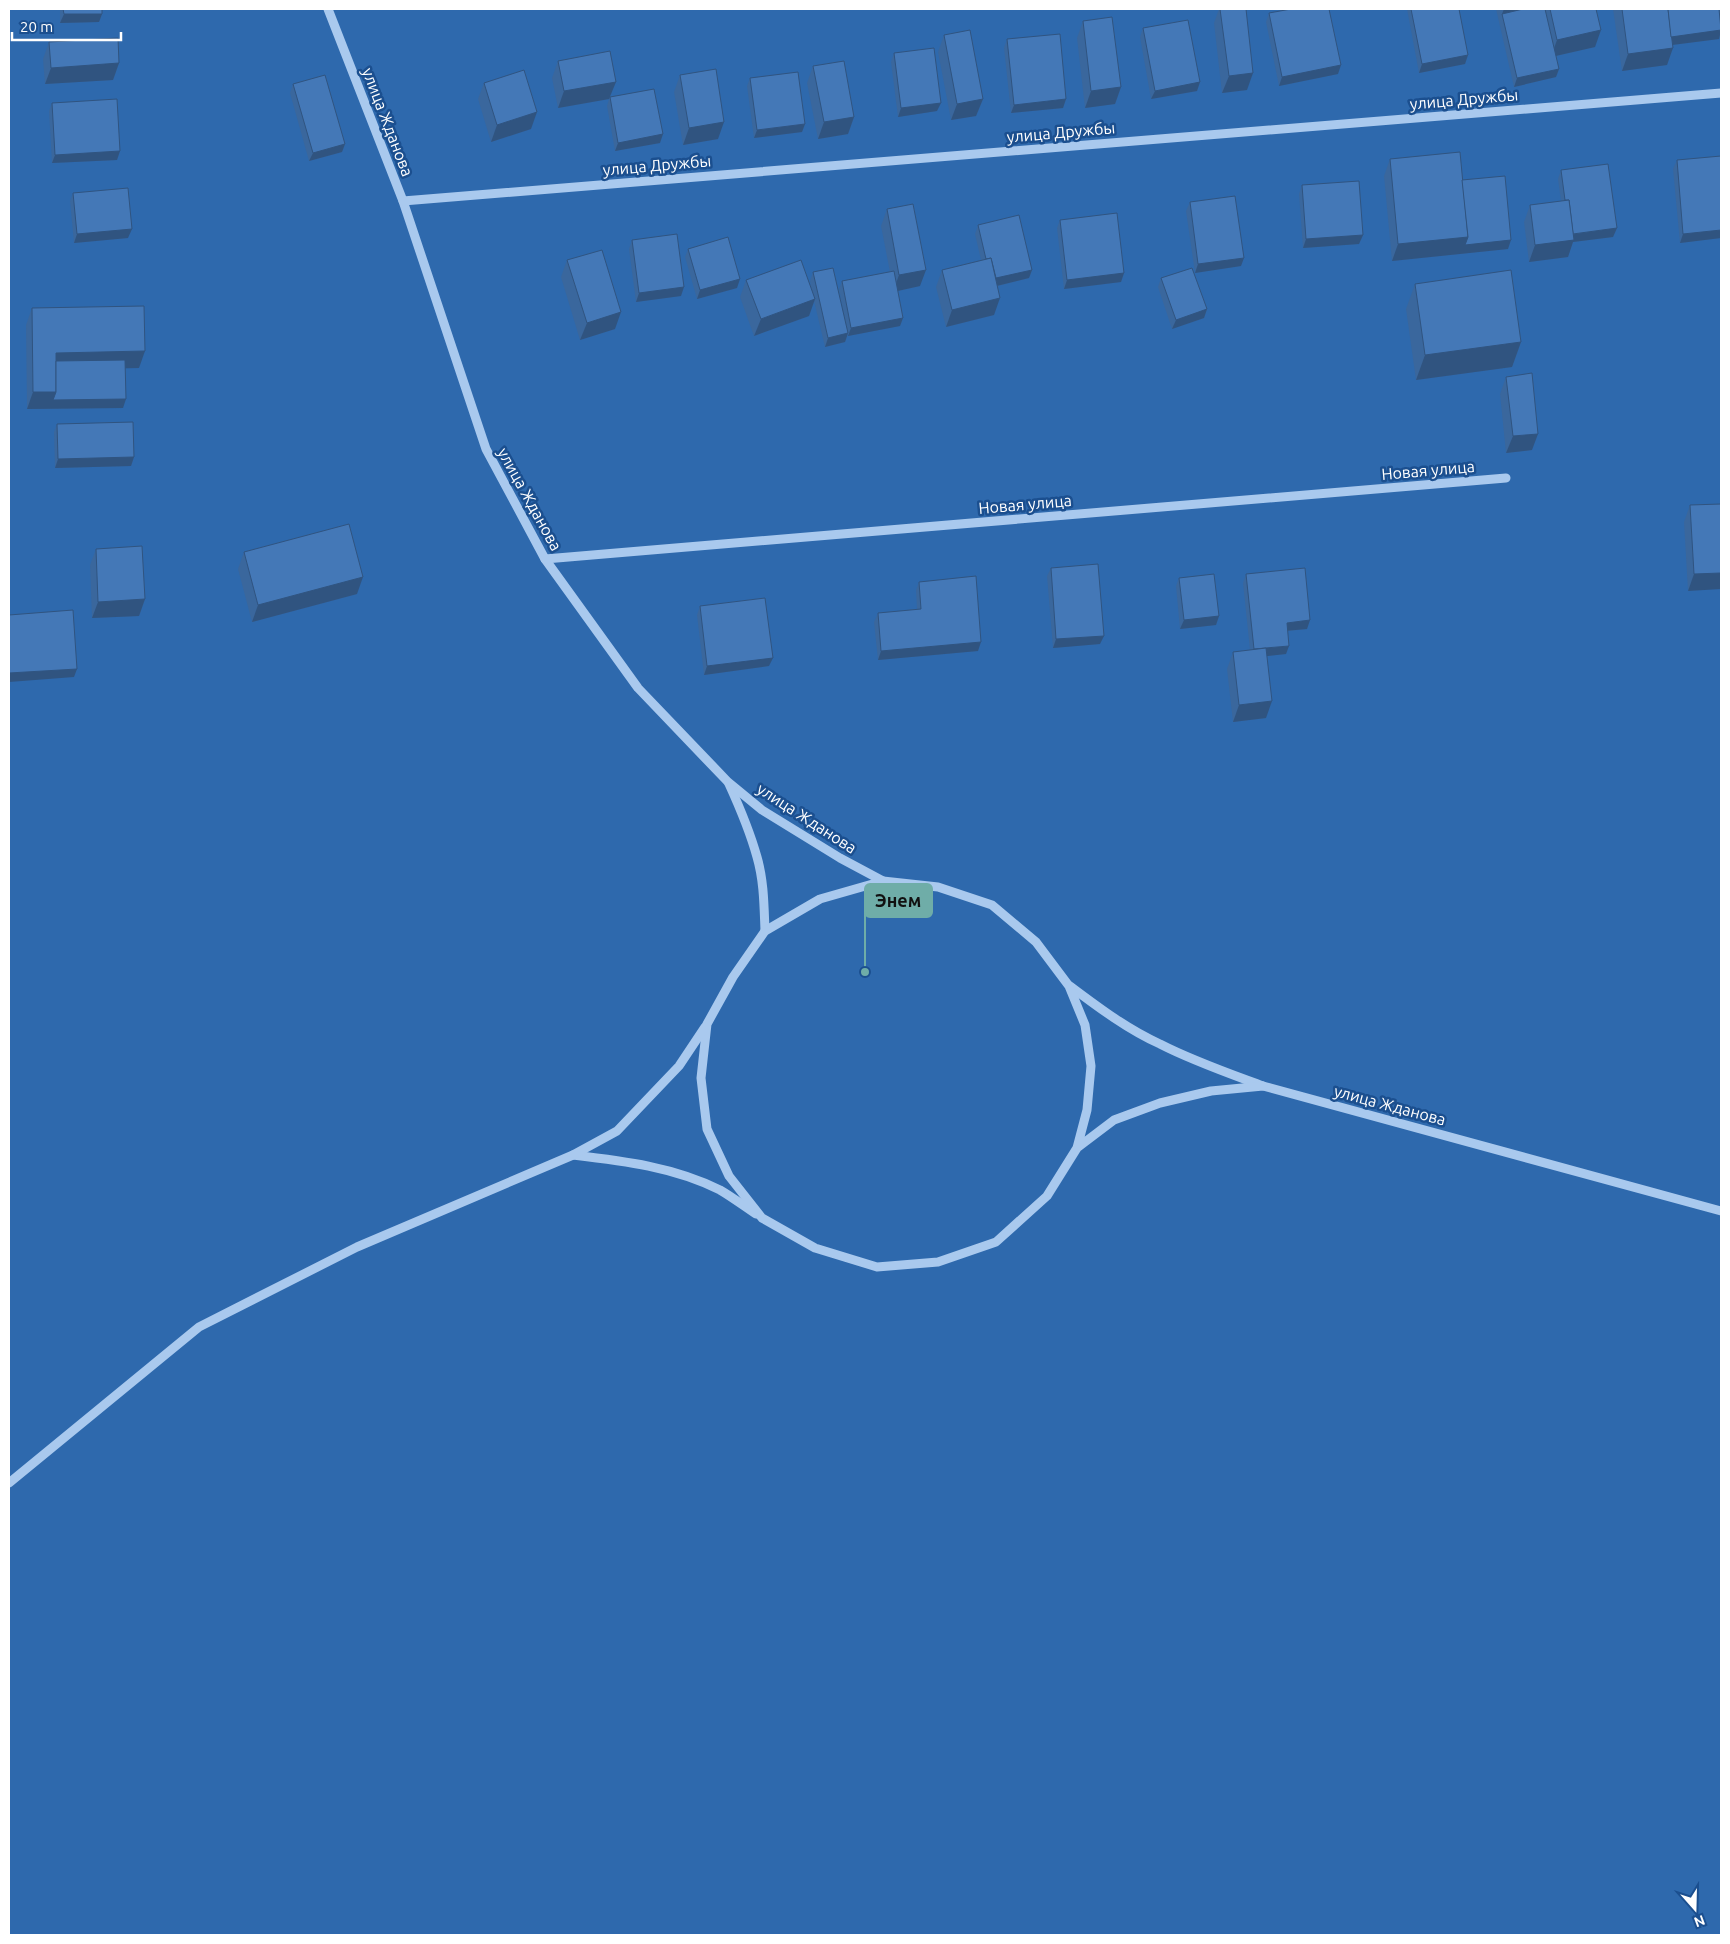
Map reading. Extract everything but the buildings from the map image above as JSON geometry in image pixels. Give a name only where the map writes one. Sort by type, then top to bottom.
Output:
[{"type":"street","name":"улица Жданова","points":[[328,9],[403,201],[486,449],[546,559],[638,688],[728,782],[762,810],[840,858],[882,881],[938,888],[992,905],[1036,942],[1069,986],[1085,1025],[1091,1066],[1087,1110],[1077,1148],[1047,1196],[996,1242],[938,1262],[877,1266],[815,1248],[762,1218],[730,1176],[707,1129],[701,1078],[707,1024],[733,977],[765,931],[820,899],[882,881]]},
{"type":"street","name":"улица Дружбы","points":[[403,201],[1721,93]]},
{"type":"street","name":"Новая улица","points":[[546,559],[1506,478]]},
{"type":"street","points":[[728,782],[745,820],[758,858],[763,893],[765,931]]},
{"type":"street","name":"улица Жданова","points":[[1069,986],[1112,1017],[1158,1044],[1208,1066],[1263,1086],[1721,1211]]},
{"type":"street","points":[[9,1483],[199,1327],[356,1247],[573,1155],[617,1131],[679,1066],[707,1024]]},
{"type":"street","points":[[1077,1148],[1114,1120],[1160,1103],[1211,1091],[1263,1086]]},
{"type":"street","points":[[573,1155],[627,1161],[672,1172],[720,1190],[762,1218]]},
{"type":"shaded area","points":[[9,9],[1721,9],[1721,1935],[9,1935]]},
{"type":"place","name":"Энем","points":[[865,972]]}]
